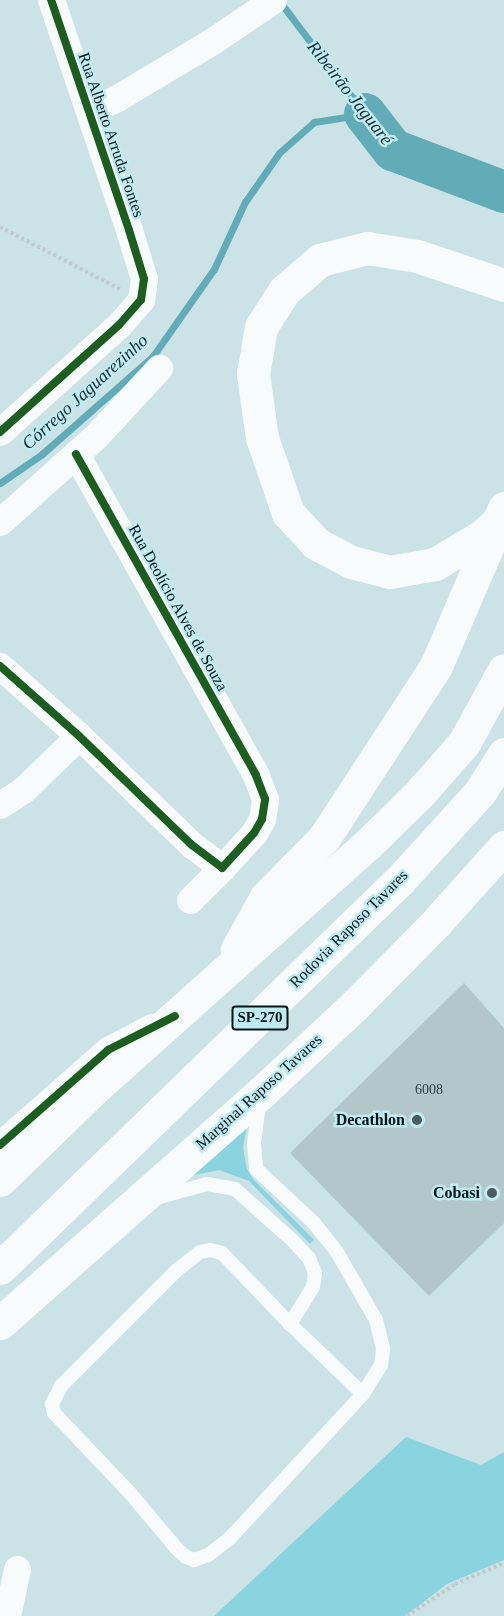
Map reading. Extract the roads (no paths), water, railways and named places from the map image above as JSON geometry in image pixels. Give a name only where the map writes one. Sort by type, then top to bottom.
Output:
[{"type":"main road","points":[[501,514],[482,536],[435,564],[390,572],[351,562],[316,543],[288,513],[262,438],[253,374],[261,327],[284,291],[320,260],[367,248],[417,256],[504,285]]},
{"type":"main road","points":[[223,974],[266,897],[324,838],[436,666],[501,514]]},
{"type":"main road","points":[[0,1180],[175,1016],[368,844],[419,794],[464,743],[504,670]]},
{"type":"main road","name":"Rodovia Raposo Tavares","points":[[0,1268],[400,880],[480,792],[504,754]]},
{"type":"main road","name":"Marginal Raposo Tavares","points":[[0,1323],[262,1092],[356,1004],[434,925],[504,847]]},
{"type":"street","name":"Rua Alberto Arruda Fontes","points":[[0,432],[119,324],[142,289],[89,111],[51,0]]},
{"type":"street","points":[[89,111],[117,98],[211,42],[273,0]]},
{"type":"street","points":[[0,522],[76,454],[159,368]]},
{"type":"street","name":"Rua Deolício Alves de Souza","points":[[76,454],[256,775],[265,799],[262,819],[254,833],[190,900]]},
{"type":"street","points":[[0,666],[79,736],[192,845],[222,868]]},
{"type":"street","points":[[0,805],[23,790],[79,736]]},
{"type":"street","points":[[0,1145],[108,1050],[175,1016]]},
{"type":"street","points":[[7,1616],[17,1569]]},
{"type":"lane","points":[[262,1092],[256,1113],[254,1144],[256,1169],[313,1222],[338,1252],[376,1320],[383,1349],[381,1365],[363,1394],[230,1538],[208,1555],[194,1560],[186,1557],[177,1549],[144,1508],[54,1413],[52,1404],[61,1386],[177,1270],[200,1252],[210,1250],[222,1253],[290,1324],[363,1394]]},
{"type":"lane","points":[[134,1204],[207,1184],[235,1190],[247,1199],[309,1258],[315,1273],[313,1287],[290,1324]]},
{"type":"waterway","name":"Córrego Jaguarezinho","points":[[0,483],[42,454],[153,356],[214,269],[245,202],[279,153],[314,122],[365,114],[280,2]]},
{"type":"waterway","name":"Ribeirão Jaguaré","points":[[365,114],[393,150],[504,192]]},
{"type":"place","name":"Decathlon","points":[[417,1120]]},
{"type":"place","name":"Cobasi","points":[[492,1193]]}]
